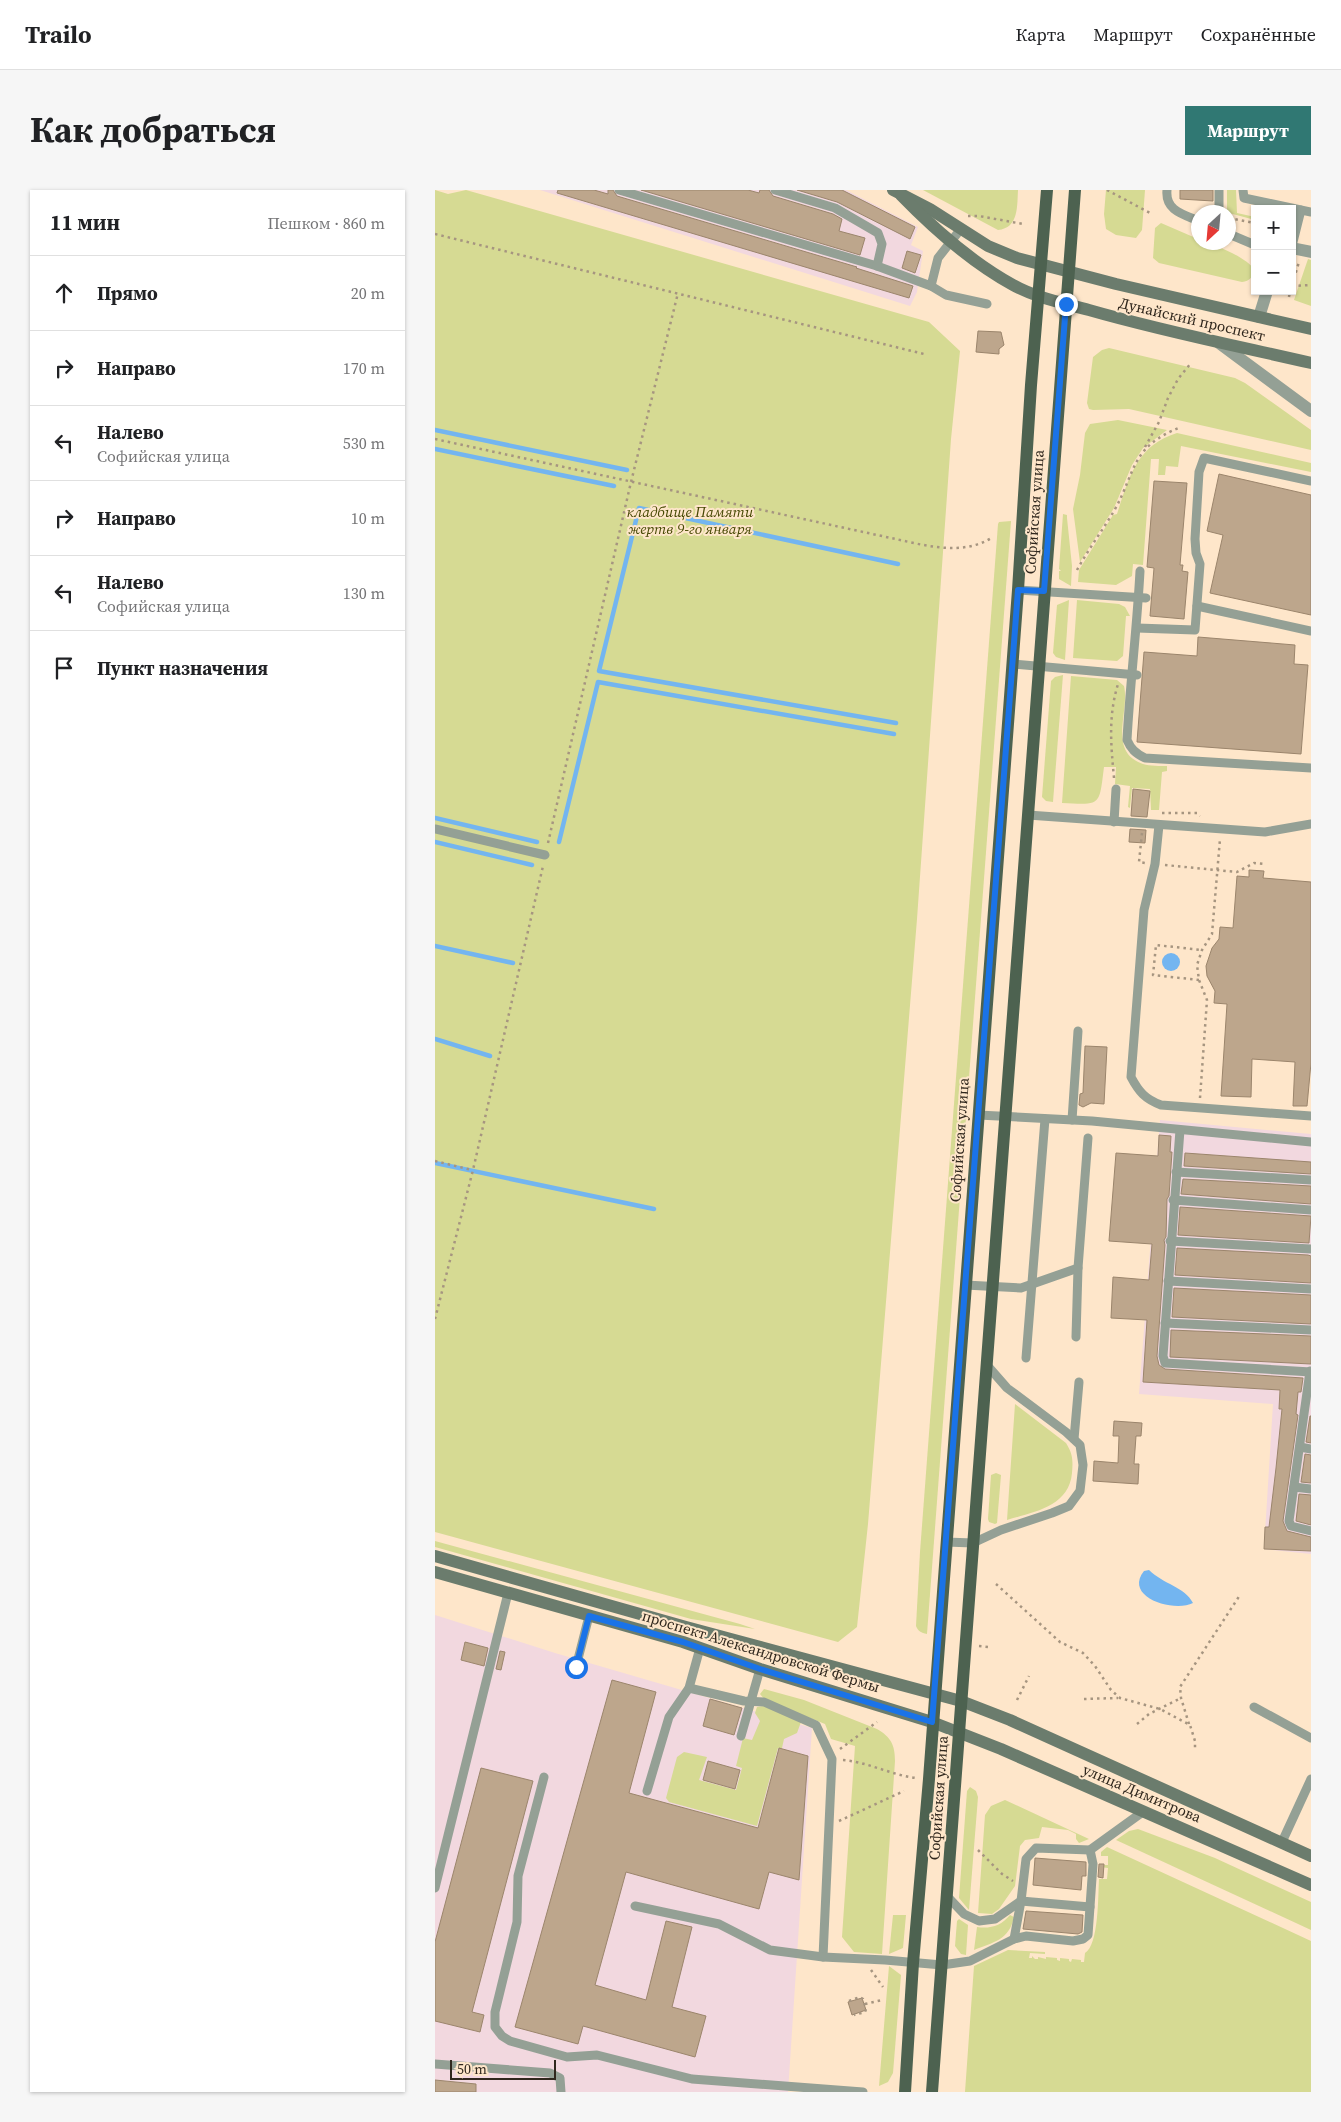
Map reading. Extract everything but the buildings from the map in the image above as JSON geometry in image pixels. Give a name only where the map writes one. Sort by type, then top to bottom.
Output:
[{"type":"main road","name":"Софийская улица","points":[[905,2092],[913,1963],[1047,190]]},
{"type":"main road","name":"Софийская улица","points":[[932,2092],[991,1287],[1006,1117],[1075,190]]},
{"type":"main road","name":"Дунайский проспект","points":[[897,192],[930,209],[960,230],[988,246],[1017,258],[1311,329]]},
{"type":"main road","name":"Дунайский проспект","points":[[897,192],[924,219],[952,242],[983,266],[1014,286],[1066,304],[1219,343],[1311,362]]},
{"type":"main road","name":"проспект Александровской Фермы","points":[[435,1556],[686,1627],[961,1701]]},
{"type":"main road","name":"проспект Александровской Фермы","points":[[435,1572],[700,1648],[959,1732]]},
{"type":"main road","name":"улица Димитрова","points":[[961,1701],[1010,1720],[1311,1856]]},
{"type":"main road","name":"улица Димитрова","points":[[959,1732],[1311,1885]]},
{"type":"street","points":[[1296,248],[1311,252]]},
{"type":"street","points":[[1259,317],[1266,295]]},
{"type":"street","points":[[1219,343],[1311,411]]},
{"type":"lane","points":[[619,190],[877,266],[931,286],[945,295],[987,304]]},
{"type":"lane","points":[[775,190],[835,208],[878,233],[882,244],[877,266]]},
{"type":"lane","points":[[1167,190],[1166,199],[1171,208],[1191,217]]},
{"type":"lane","points":[[1219,190],[1219,205]]},
{"type":"lane","points":[[1243,190],[1244,198],[1306,211],[1296,237]]},
{"type":"lane","points":[[931,286],[938,258],[960,230]]},
{"type":"lane","points":[[1236,237],[1251,243]]},
{"type":"lane","points":[[1137,628],[1195,630],[1200,564],[1196,553],[1195,539],[1199,472],[1204,458],[1311,480]]},
{"type":"lane","points":[[1140,571],[1142,598],[1129,674],[1127,740],[1136,753],[1145,758],[1311,768]]},
{"type":"lane","points":[[1018,590],[1142,598]]},
{"type":"lane","points":[[1197,606],[1311,631]]},
{"type":"lane","points":[[1012,664],[1129,674]]},
{"type":"lane","points":[[1114,822],[1116,789]]},
{"type":"lane","points":[[1028,815],[1265,832],[1311,824]]},
{"type":"lane","points":[[1159,825],[1155,864],[1144,910],[1131,1077],[1138,1090],[1147,1100],[1161,1105],[1311,1116]]},
{"type":"lane","points":[[435,829],[545,855]]},
{"type":"lane","points":[[1072,1120],[1078,1031]]},
{"type":"lane","points":[[978,1115],[1072,1120],[1311,1142]]},
{"type":"lane","points":[[1026,1358],[1045,1119]]},
{"type":"lane","points":[[1180,1130],[1173,1200],[1165,1323],[1163,1356],[1165,1363],[1311,1372],[1308,1410],[1299,1447],[1289,1521],[1291,1526],[1299,1530],[1311,1531]]},
{"type":"lane","points":[[1076,1337],[1078,1268],[1088,1138]]},
{"type":"lane","points":[[1176,1172],[1311,1180]]},
{"type":"lane","points":[[1173,1200],[1311,1210]]},
{"type":"lane","points":[[1171,1241],[1311,1249]]},
{"type":"lane","points":[[965,1285],[1021,1288],[1078,1268]]},
{"type":"lane","points":[[1168,1281],[1311,1289]]},
{"type":"lane","points":[[1165,1323],[1311,1330]]},
{"type":"lane","points":[[946,1542],[973,1543],[1001,1530],[1069,1506],[1080,1491],[1083,1465],[1080,1445],[1007,1388],[986,1364]]},
{"type":"lane","points":[[1074,1439],[1079,1382]]},
{"type":"lane","points":[[1299,1447],[1311,1448]]},
{"type":"lane","points":[[1294,1487],[1311,1489]]},
{"type":"lane","points":[[435,1888],[508,1593]]},
{"type":"lane","points":[[576,1667],[589,1616]]},
{"type":"lane","points":[[647,1791],[669,1717],[689,1688],[700,1648]]},
{"type":"lane","points":[[741,1736],[760,1669]]},
{"type":"lane","points":[[689,1688],[764,1702],[816,1725],[831,1757],[823,1957]]},
{"type":"lane","points":[[1255,1707],[1311,1738]]},
{"type":"lane","points":[[544,1777],[518,1876],[517,1922],[495,2012],[495,2027],[502,2036],[510,2041],[567,2056],[597,2055],[693,2079],[863,2092]]},
{"type":"lane","points":[[1282,1842],[1311,1779]]},
{"type":"lane","points":[[1014,1939],[1026,1859],[1036,1848],[1089,1850],[1144,1812]]},
{"type":"lane","points":[[635,1906],[719,1924],[770,1950],[823,1957],[942,1965],[970,1961],[1014,1939],[1026,1936],[1073,1940],[1083,1939],[1088,1934],[1093,1864],[1089,1850]]},
{"type":"lane","points":[[947,1896],[964,1914],[979,1921],[995,1919],[1021,1901],[1090,1907]]},
{"type":"lane","points":[[435,2064],[550,2074],[560,2078],[561,2092]]},
{"type":"path","points":[[1107,190],[1150,213]]},
{"type":"path","points":[[962,216],[979,216],[1023,224]]},
{"type":"path","points":[[1236,219],[1251,222]]},
{"type":"path","points":[[435,234],[924,354]]},
{"type":"path","points":[[1296,286],[1311,285]]},
{"type":"path","points":[[435,1319],[473,1170],[631,482],[678,293]]},
{"type":"path","points":[[1077,570],[1114,510],[1136,461],[1159,422],[1168,398],[1191,363]]},
{"type":"path","points":[[1144,449],[1163,434],[1181,427]]},
{"type":"path","points":[[435,439],[944,548],[975,547],[993,537]]},
{"type":"path","points":[[1116,789],[1110,740],[1113,700],[1129,674]]},
{"type":"path","points":[[1159,814],[1165,811],[1197,814],[1220,840],[1212,934],[1202,950],[1197,965],[1199,980],[1207,1000],[1199,1107]]},
{"type":"path","points":[[1143,824],[1139,862],[1237,872],[1254,863],[1264,864]]},
{"type":"path","points":[[1199,980],[1153,975],[1156,945],[1202,950]]},
{"type":"path","points":[[435,1161],[473,1170]]},
{"type":"path","points":[[996,1584],[1060,1642],[1083,1654],[1095,1666],[1111,1690],[1120,1698]]},
{"type":"path","points":[[1195,1750],[1195,1741],[1181,1698],[1180,1687],[1240,1596]]},
{"type":"path","points":[[978,1646],[989,1647]]},
{"type":"path","points":[[1017,1700],[1029,1676]]},
{"type":"path","points":[[1084,1699],[1120,1698],[1160,1709],[1190,1725]]},
{"type":"path","points":[[1137,1724],[1149,1714],[1181,1698]]},
{"type":"path","points":[[831,1757],[877,1722]]},
{"type":"path","points":[[831,1757],[858,1761],[905,1777],[916,1778]]},
{"type":"path","points":[[829,1826],[904,1791]]},
{"type":"path","points":[[978,1850],[1002,1874],[1023,1887]]},
{"type":"path","points":[[861,1959],[883,1987]]},
{"type":"path","points":[[849,2001],[860,1997],[865,2004],[865,2012],[854,2015]]},
{"type":"path","points":[[865,2004],[882,2000]]},
{"type":"shaded area","points":[[540,190],[846,190],[918,227],[911,245],[923,251],[917,292],[910,306]]},
{"type":"shaded area","points":[[1160,1120],[1311,1134],[1311,1554],[1264,1549],[1273,1404],[1139,1394]]},
{"type":"shaded area","points":[[435,1615],[555,1653],[812,1728],[788,2092],[435,2092]]},
{"type":"green space","name":"кладбище Памяти жертв 9-го января","points":[[435,190],[448,194],[466,190],[929,322],[960,351],[951,439],[917,919],[868,1524],[857,1627],[838,1642],[435,1532]]},
{"type":"green space","points":[[923,190],[1018,190],[1017,209],[1010,225],[998,230]]},
{"type":"green space","points":[[1106,190],[1145,190],[1142,230],[1136,238],[1116,235],[1106,229],[1104,214]]},
{"type":"green space","points":[[1227,190],[1236,190],[1237,213],[1251,216],[1251,219],[1236,215],[1236,205],[1227,205]]},
{"type":"green space","points":[[1161,223],[1191,236],[1191,250],[1229,251],[1251,266],[1251,277],[1242,282],[1159,263],[1153,258],[1155,228]]},
{"type":"green space","points":[[1308,259],[1311,260],[1311,306],[1294,300]]},
{"type":"green space","points":[[1109,348],[1235,378],[1245,383],[1311,430],[1311,450],[1129,409],[1089,409],[1087,403],[1093,357],[1102,350]]},
{"type":"green space","points":[[1118,420],[1167,430],[1143,448],[1132,465],[1114,508],[1080,562],[1073,509],[1080,475],[1085,433],[1090,424]]},
{"type":"green space","points":[[1177,433],[1311,463],[1311,472],[1181,446],[1178,467],[1166,466],[1165,475],[1158,475],[1159,459],[1151,459],[1143,565],[1133,564],[1132,576],[1116,585],[1078,582],[1079,570],[1113,515],[1117,514],[1126,487],[1137,464],[1152,446],[1163,438]]},
{"type":"green space","points":[[1063,514],[1067,515],[1072,566],[1071,586],[1059,579],[1059,571],[1061,571],[1059,569]]},
{"type":"green space","points":[[1011,521],[927,1634],[920,1632],[916,1626],[920,1552],[998,524],[999,522]]},
{"type":"green space","points":[[1069,600],[1065,660],[1056,657],[1053,653],[1057,605]]},
{"type":"green space","points":[[1077,600],[1119,604],[1125,607],[1130,616],[1126,616],[1123,656],[1117,661],[1073,658]]},
{"type":"green space","points":[[1063,675],[1053,802],[1046,801],[1042,797],[1051,681],[1055,677]]},
{"type":"green space","points":[[1071,676],[1117,680],[1124,686],[1122,730],[1126,750],[1132,758],[1143,764],[1167,766],[1167,771],[1162,772],[1159,810],[1151,810],[1150,789],[1132,788],[1130,808],[1128,807],[1130,786],[1115,784],[1116,767],[1104,767],[1099,796],[1092,803],[1062,803]]},
{"type":"green space","points":[[1015,1404],[1066,1443],[1071,1454],[1072,1473],[1064,1494],[1057,1501],[1038,1511],[1007,1520]]},
{"type":"green space","points":[[996,1473],[1001,1475],[997,1523],[995,1524],[989,1522],[988,1519],[991,1475]]},
{"type":"green space","points":[[435,1541],[755,1629],[691,1619],[435,1547]]},
{"type":"green space","points":[[764,1689],[804,1700],[877,1729],[886,1735],[891,1742],[895,1761],[882,1954],[854,1952],[842,1937],[855,1746],[831,1739],[825,1724],[765,1700],[760,1694]]},
{"type":"green space","points":[[764,1706],[801,1722],[797,1733],[784,1739],[782,1748],[778,1748],[757,1826],[669,1802],[666,1798],[677,1757],[684,1752],[707,1757],[699,1780],[736,1790],[742,1768],[736,1766],[743,1738],[752,1740],[760,1721],[755,1713],[757,1707]]},
{"type":"green space","points":[[970,1787],[976,1791],[978,1797],[969,1910],[959,1898],[967,1791]]},
{"type":"green space","points":[[1005,1800],[1089,1839],[1079,1843],[1076,1839],[1076,1834],[1068,1830],[1042,1827],[1039,1838],[1025,1840],[1020,1846],[1015,1886],[999,1909],[992,1914],[978,1913],[985,1815],[991,1806]]},
{"type":"green space","points":[[1138,1829],[1215,1858],[1311,1902],[1311,1930],[1116,1840],[1129,1831]]},
{"type":"green space","points":[[1107,1847],[1311,1941],[1311,2092],[965,2092],[974,1966],[1008,1950],[1045,1952],[1045,1954],[1030,1953],[1029,1958],[1032,1958],[1032,1956],[1035,1959],[1038,1959],[1038,1957],[1046,1959],[1046,1957],[1057,1958],[1060,1961],[1060,1958],[1069,1959],[1071,1962],[1072,1959],[1084,1962],[1085,1953],[1090,1948],[1095,1930],[1099,1879],[1107,1879],[1108,1868],[1100,1867],[1100,1865],[1108,1865],[1108,1856],[1101,1856],[1101,1852]]},
{"type":"green space","points":[[893,1915],[906,1915],[903,1948],[889,1954]]},
{"type":"green space","points":[[1010,1915],[1014,1917],[1012,1925],[1000,1939],[974,1950],[977,1927],[995,1926],[1003,1922]]},
{"type":"green space","points":[[959,1919],[968,1925],[966,1955],[961,1954],[955,1946],[957,1921]]},
{"type":"green space","points":[[889,1966],[901,1975],[893,2073],[888,2082],[879,2086]]},
{"type":"water","points":[[1167,953],[1175,953],[1180,958],[1178,969],[1167,971],[1162,966],[1162,958]]},
{"type":"water","points":[[1149,1570],[1185,1593],[1193,1603],[1185,1606],[1174,1606],[1153,1600],[1145,1595],[1140,1588],[1139,1580],[1144,1571]]},
{"type":"waterway","points":[[435,430],[627,470]]},
{"type":"waterway","points":[[435,449],[614,486]]},
{"type":"waterway","points":[[896,723],[599,671],[639,508],[898,564]]},
{"type":"waterway","points":[[559,842],[598,682],[894,734]]},
{"type":"waterway","points":[[435,818],[537,842]]},
{"type":"waterway","points":[[435,842],[532,865]]},
{"type":"waterway","points":[[435,946],[513,963]]},
{"type":"waterway","points":[[435,1039],[490,1056]]},
{"type":"waterway","points":[[435,1163],[654,1209]]},
{"type":"route","points":[[576,1667],[589,1616],[683,1642],[760,1669],[932,1722],[1018,590],[1044,591],[1066,304]]}]
